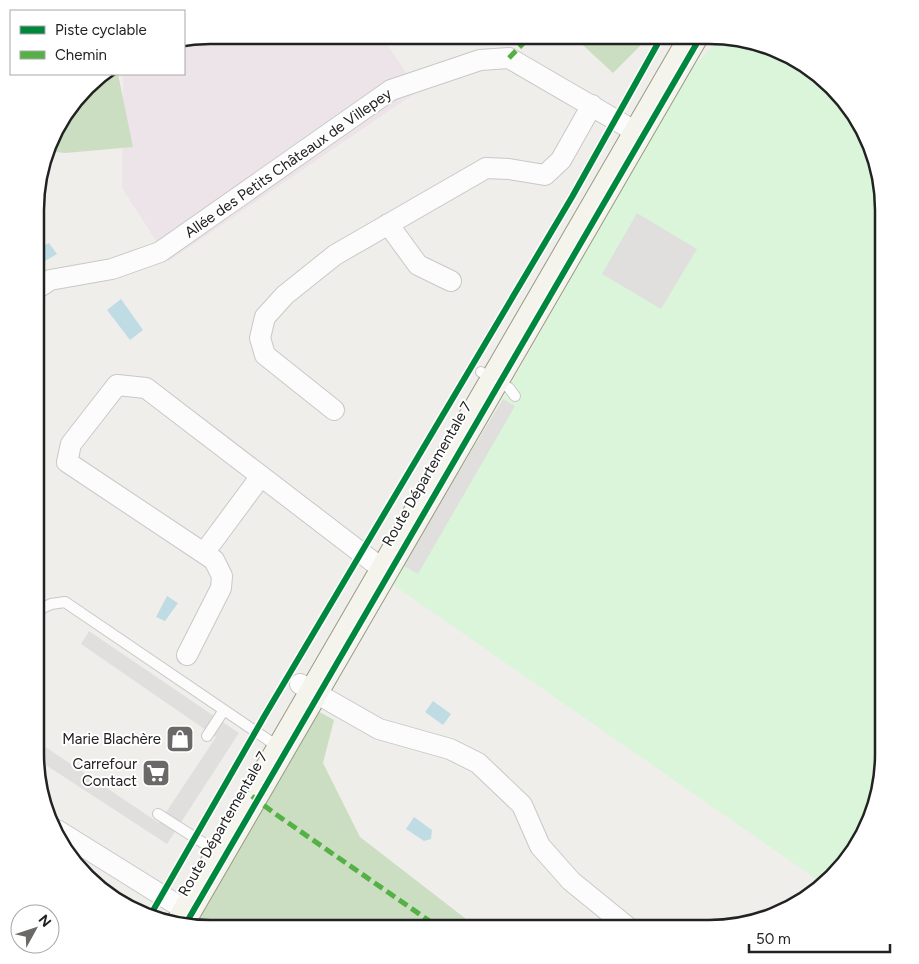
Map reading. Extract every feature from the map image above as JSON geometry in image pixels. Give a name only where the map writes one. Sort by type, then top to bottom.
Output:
[{"type":"main road","name":"Route Départementale 7","points":[[176,914],[378,566],[497,383],[632,129],[672,44]]},
{"type":"main road","name":"Route Départementale 7","points":[[632,129],[689,44]]},
{"type":"street","name":"Allée des Petits Châteaux de Villepey","points":[[44,284],[50,280],[112,269],[160,252],[391,90],[480,60],[509,58],[632,129]]},
{"type":"street","points":[[334,410],[265,355],[260,338],[265,317],[285,295],[335,255],[486,168],[509,169],[545,175],[560,160],[592,105]]},
{"type":"street","points":[[388,224],[418,265],[451,281]]},
{"type":"street","points":[[187,655],[221,588],[222,576],[214,560],[67,462],[70,444],[116,385],[146,388],[378,566]]},
{"type":"street","points":[[204,553],[261,476]]},
{"type":"street","points":[[307,688],[379,730],[450,749],[478,763],[522,805],[540,846],[571,881],[619,920]]},
{"type":"street","points":[[65,835],[176,914]]},
{"type":"lane","points":[[44,607],[65,602],[274,744]]},
{"type":"lane","points":[[207,736],[224,710]]},
{"type":"lane","points":[[158,814],[213,849]]},
{"type":"shaded area","points":[[387,44],[418,91],[169,261],[122,188],[123,75],[185,75],[185,46]]},
{"type":"shaded area","points":[[637,213],[697,249],[661,309],[602,274]]},
{"type":"shaded area","points":[[503,399],[515,406],[418,574],[402,565]]},
{"type":"shaded area","points":[[89,631],[239,733],[167,844],[44,764],[44,746],[159,823],[216,737],[81,644]]},
{"type":"green space","points":[[582,44],[642,44],[613,73]]},
{"type":"green space","points":[[715,44],[752,49],[783,61],[819,85],[841,109],[858,136],[872,178],[875,199],[875,765],[870,797],[863,818],[853,837],[834,864],[818,880],[392,584],[509,388],[686,74]]},
{"type":"green space","points":[[114,75],[118,75],[133,147],[65,153],[54,152],[66,127],[78,109],[100,85]]},
{"type":"green space","points":[[314,709],[334,720],[323,763],[360,837],[467,920],[199,920],[195,919]]},
{"type":"water","points":[[49,243],[57,254],[44,262],[44,245]]},
{"type":"water","points":[[121,299],[143,330],[130,340],[107,310]]},
{"type":"water","points":[[167,596],[178,603],[165,621],[156,617]]},
{"type":"water","points":[[433,701],[451,714],[443,725],[425,712]]},
{"type":"water","points":[[414,817],[432,830],[431,839],[424,841],[406,829]]},
{"type":"marked path","points":[[509,58],[522,44]]},
{"type":"marked path","points":[[240,787],[274,813],[428,920]]},
{"type":"cycle path","points":[[153,910],[265,715],[572,197],[658,44]]},
{"type":"cycle path","points":[[189,919],[696,44]]},
{"type":"place","name":"Marie Blachère","points":[[180,739]]},
{"type":"place","name":"Carrefour Contact","points":[[156,773]]}]
